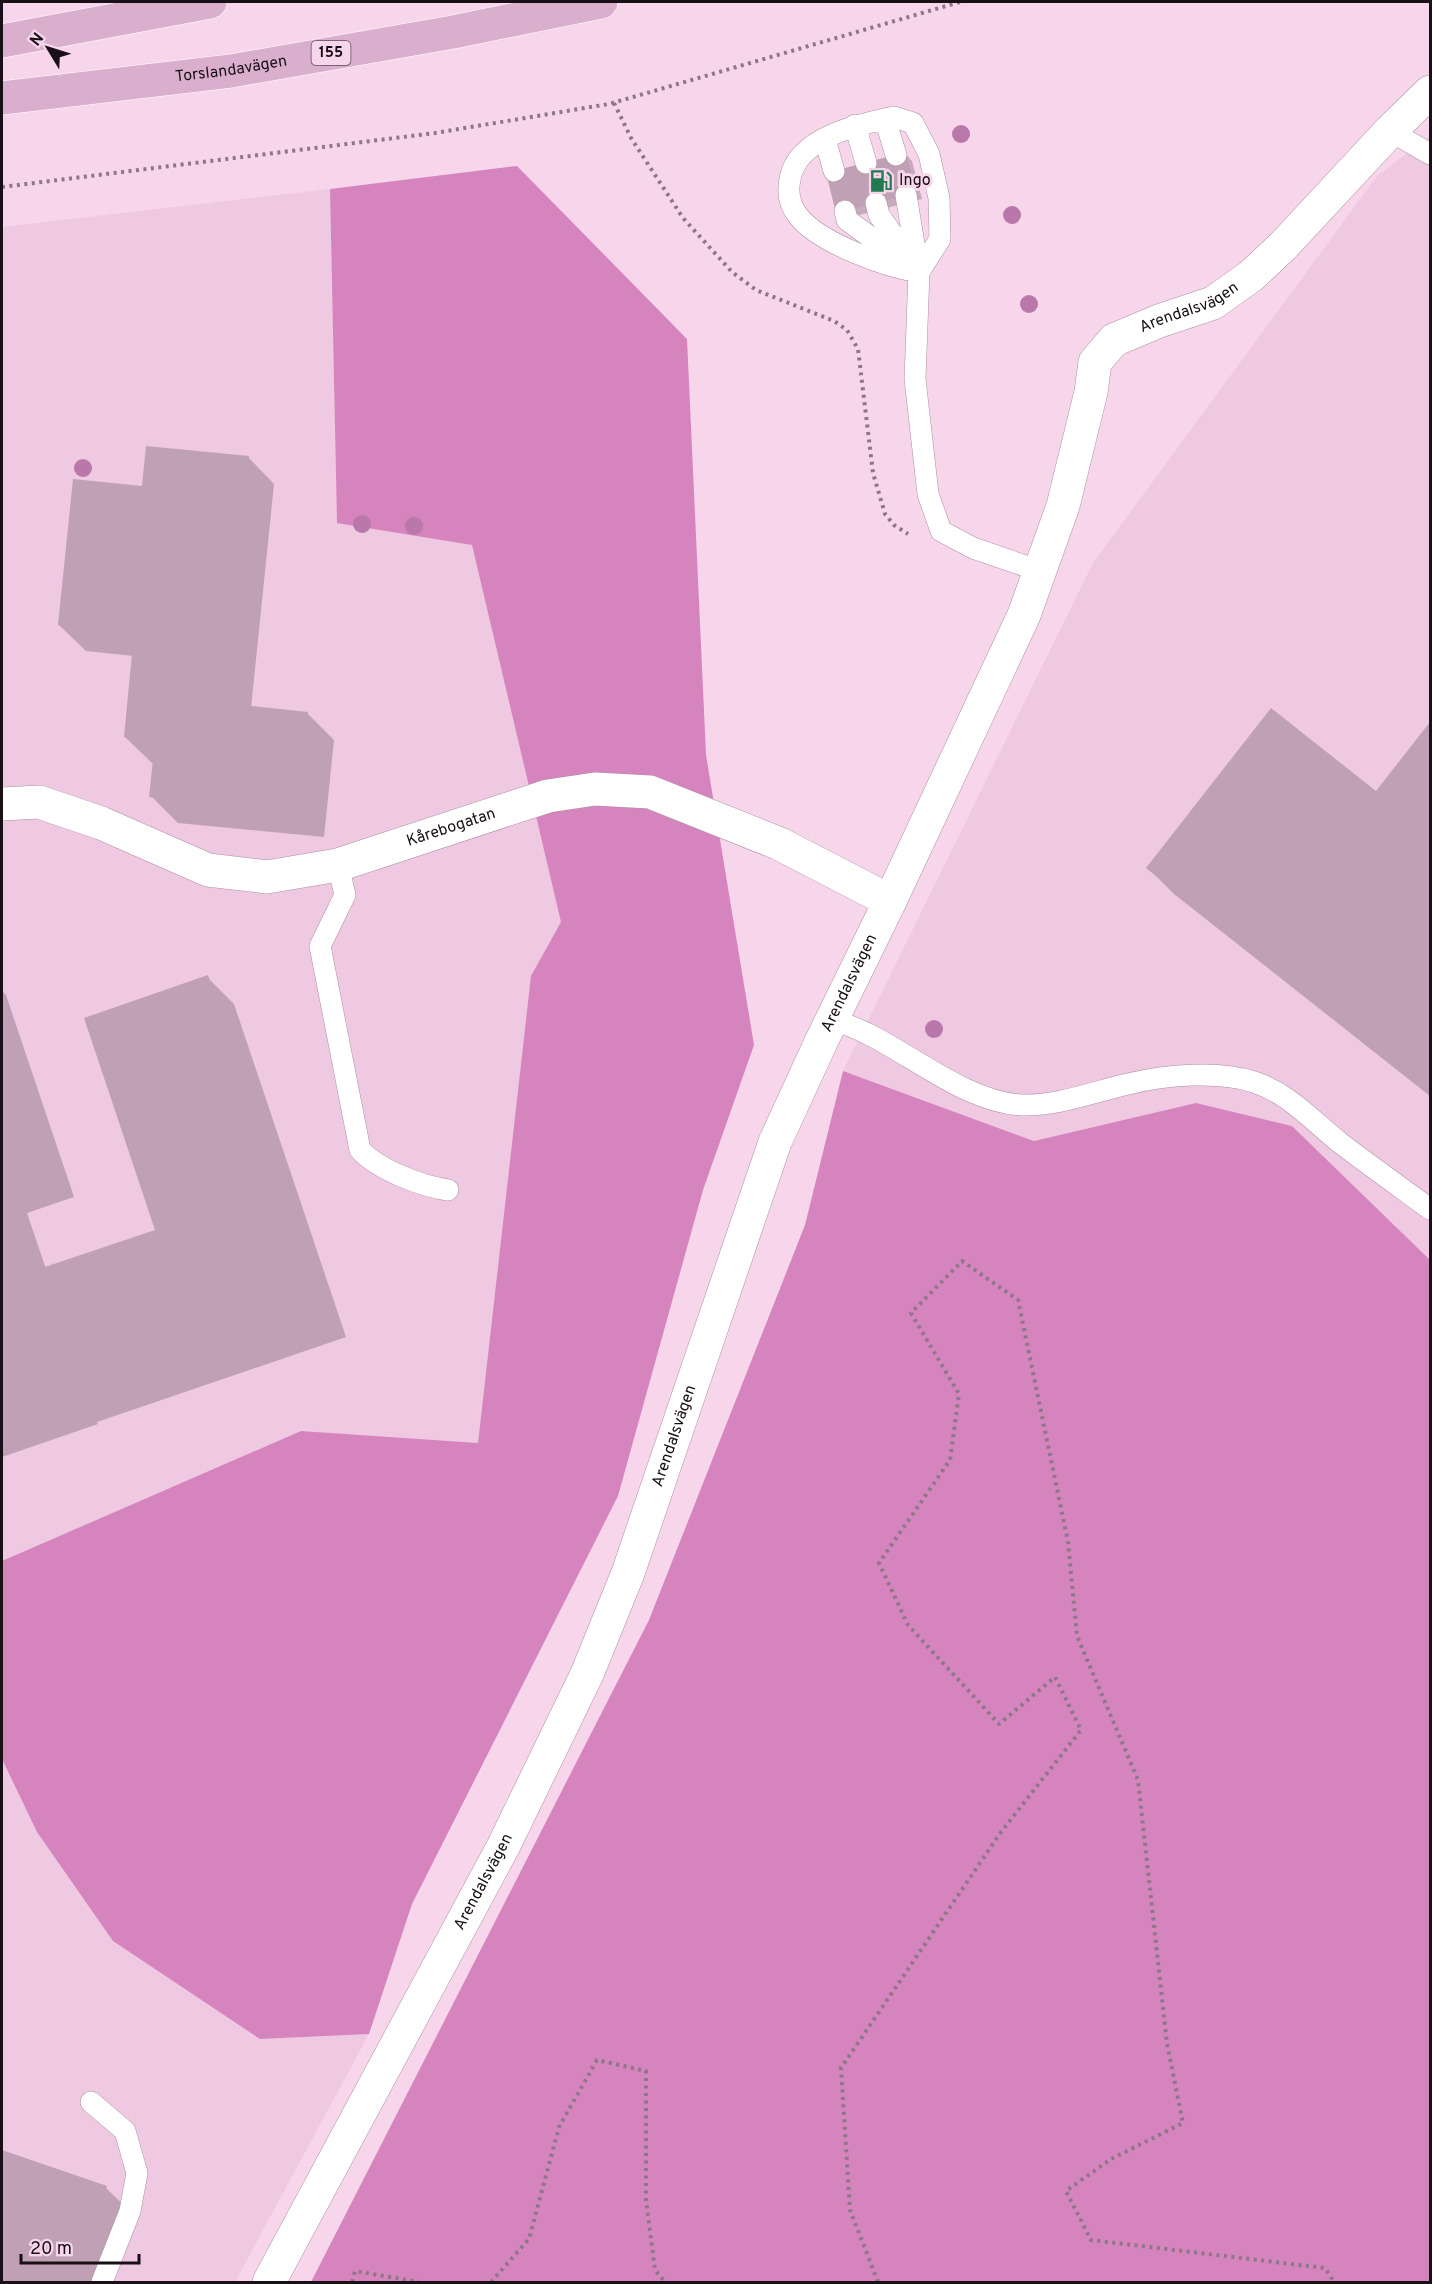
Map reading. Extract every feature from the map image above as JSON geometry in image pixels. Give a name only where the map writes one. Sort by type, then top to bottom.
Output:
[{"type":"main road","points":[[2,41],[210,2]]},
{"type":"main road","name":"Torslandavägen","points":[[2,98],[231,71],[453,32],[601,2]]},
{"type":"street","name":"Arendalsvägen","points":[[268,2283],[504,1845],[587,1674],[628,1573],[776,1142],[1024,615],[1063,506],[1091,392],[1095,362],[1114,340],[1159,321],[1214,303],[1251,276],[1283,246],[1390,130],[1431,92]]},
{"type":"street","name":"Kårebogatan","points":[[2,804],[39,802],[101,823],[208,870],[267,878],[338,865],[548,796],[595,789],[650,792],[780,844],[890,901]]},
{"type":"lane","points":[[894,117],[913,123],[929,154],[939,198],[940,239],[918,272],[895,268],[839,244],[818,234],[799,217],[787,193],[792,167],[809,148],[837,132],[855,126],[894,117]]},
{"type":"lane","points":[[885,119],[896,155]]},
{"type":"lane","points":[[855,126],[866,163]]},
{"type":"lane","points":[[1390,130],[1431,154]]},
{"type":"lane","points":[[825,139],[834,171]]},
{"type":"lane","points":[[906,195],[918,272],[915,379],[928,494],[941,531],[972,548],[1040,571]]},
{"type":"lane","points":[[878,209],[918,272]]},
{"type":"lane","points":[[845,212],[847,220],[918,272]]},
{"type":"lane","points":[[338,865],[345,895],[320,946],[360,1150],[370,1161],[430,1188],[448,1190]]},
{"type":"lane","points":[[833,1019],[871,1035],[946,1079],[984,1097],[1021,1105],[1059,1102],[1130,1083],[1185,1076],[1228,1077],[1254,1082],[1279,1093],[1337,1140],[1431,1209]]},
{"type":"lane","points":[[91,2102],[125,2131],[137,2173],[130,2211],[102,2283]]},
{"type":"path","points":[[2,187],[435,133],[614,103],[960,2]]},
{"type":"path","points":[[614,103],[631,138],[683,218],[732,272],[756,290],[834,321],[846,330],[858,349],[873,473],[885,514],[894,525],[909,535],[941,531]]},
{"type":"path","points":[[878,2283],[850,2210],[841,2068],[1001,1832],[1081,1730],[1055,1677],[999,1724],[909,1624],[879,1563],[950,1460],[959,1394],[911,1313],[962,1261],[1018,1300],[1068,1542],[1077,1636],[1138,1780],[1167,2044],[1183,2123],[1111,2159],[1066,2191],[1091,2240],[1325,2268],[1334,2283]]},
{"type":"path","points":[[491,2283],[529,2239],[559,2127],[597,2060],[646,2071],[646,2200],[655,2270],[665,2283]]},
{"type":"path","points":[[352,2283],[355,2271],[419,2283]]},
{"type":"shaded area","points":[[1430,136],[1430,1260],[1292,1126],[1196,1103],[1034,1141],[843,1071],[1093,563],[1377,176]]},
{"type":"shaded area","points":[[517,166],[687,339],[706,755],[754,1045],[703,1190],[618,1496],[412,1904],[369,2034],[260,2039],[113,1941],[37,1832],[2,1759],[2,1561],[301,1431],[478,1443],[531,976],[561,922],[472,545],[337,523],[330,189]]},
{"type":"shaded area","points":[[330,189],[337,522],[472,545],[561,922],[531,977],[478,1443],[301,1431],[2,1561],[2,227]]},
{"type":"shaded area","points":[[843,1071],[1034,1141],[1196,1103],[1292,1126],[1430,1260],[1430,2282],[311,2282],[649,1620],[805,1225]]},
{"type":"shaded area","points":[[2,1759],[37,1832],[260,2039],[369,2034],[235,2282],[2,2282]]},
{"type":"building","points":[[906,152],[916,193],[836,213],[826,173]]},
{"type":"building","points":[[146,446],[249,456],[223,703],[308,712],[298,812],[149,797],[155,741],[124,737],[134,633],[58,625],[73,479],[142,486]]},
{"type":"building","points":[[1271,708],[1376,791],[1430,722],[1430,1092],[1146,868]]},
{"type":"building","points":[[208,975],[321,1310],[71,1395],[72,1398],[2,1422],[2,1188],[30,1272],[155,1230],[84,1018]]},
{"type":"building","points":[[2,1034],[48,1170],[2,1186]]},
{"type":"building","points":[[2,2150],[107,2186],[74,2282],[2,2282]]},
{"type":"place","name":"Ingo","points":[[881,181]]}]
